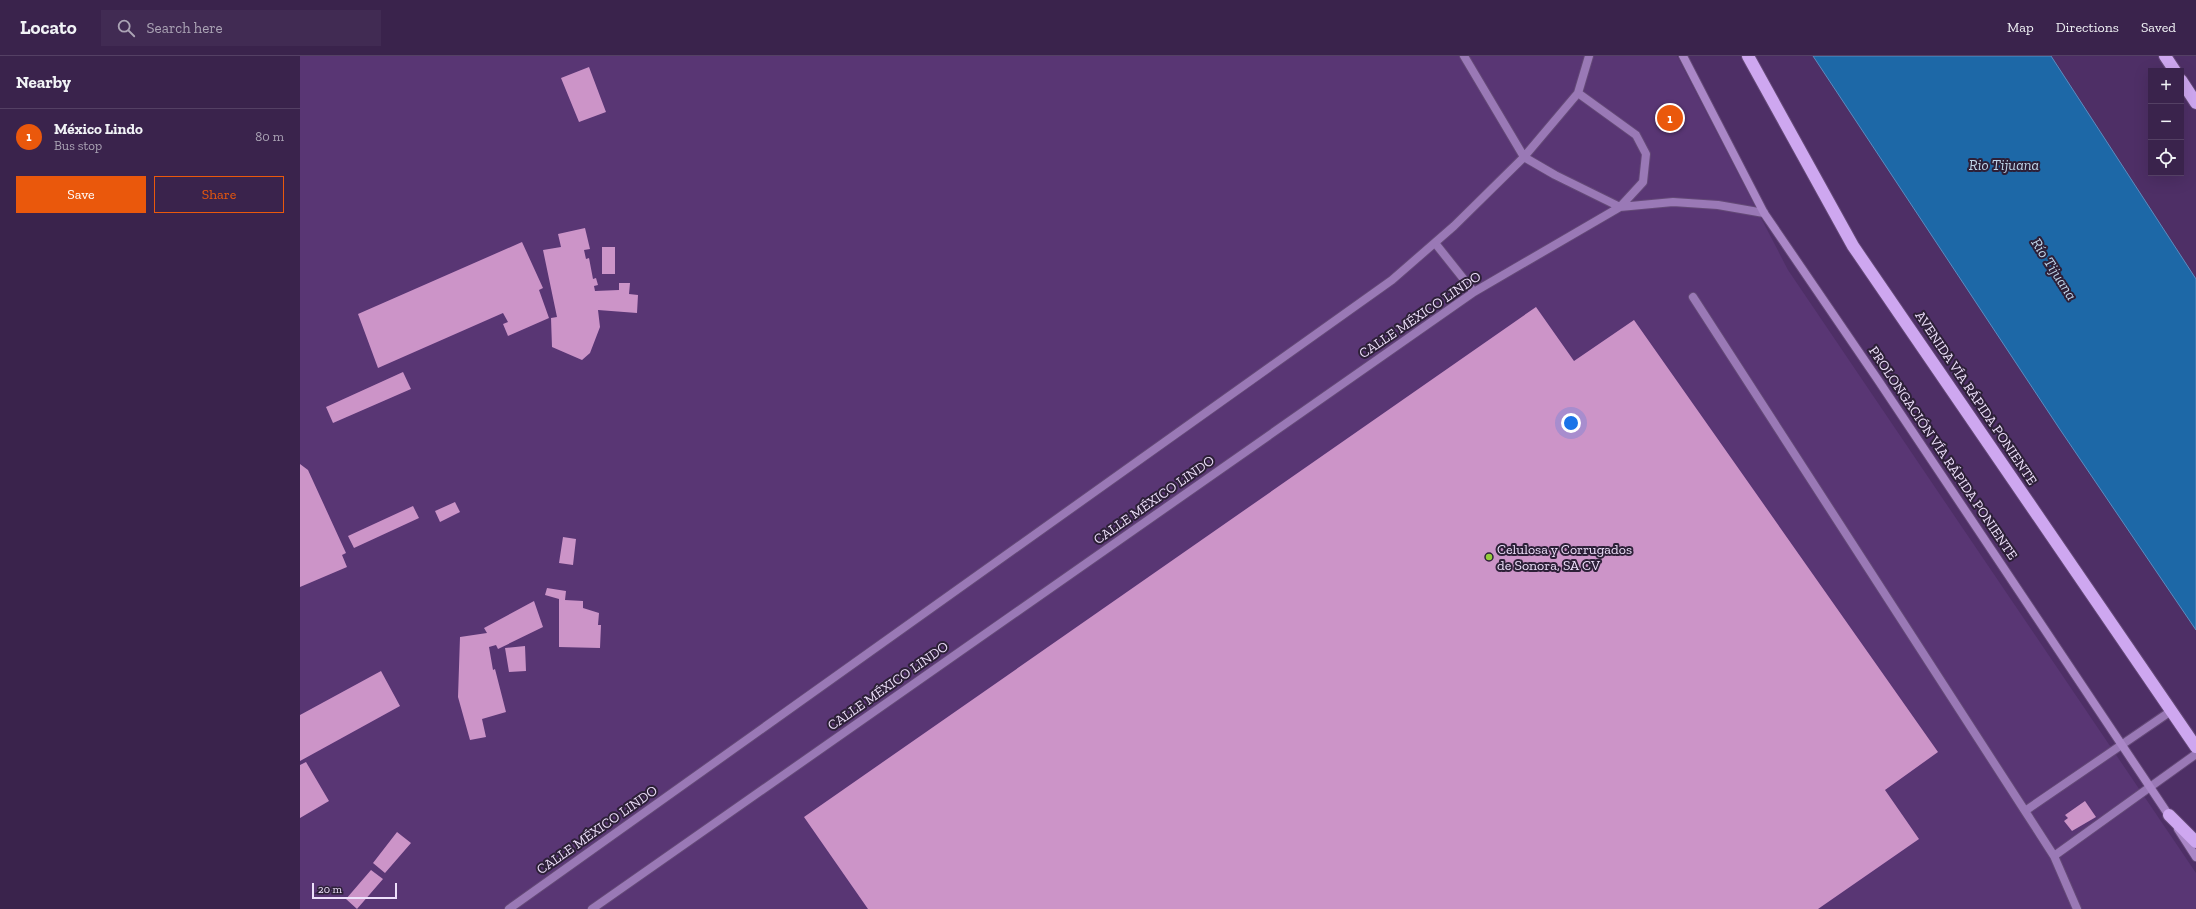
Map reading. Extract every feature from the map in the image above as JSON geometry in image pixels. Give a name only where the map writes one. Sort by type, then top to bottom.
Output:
[{"type":"highway","name":"AVENIDA VÍA RÁPIDA PONIENTE","points":[[1748,56],[1853,246],[2196,747]]},
{"type":"highway","points":[[2165,56],[2173,68]]},
{"type":"highway","points":[[2184,85],[2196,103]]},
{"type":"highway","points":[[2169,816],[2196,842]]},
{"type":"main road","name":"PROLONGACIÓN VÍA RÁPIDA PONIENTE","points":[[1683,56],[1764,213],[1883,386],[2196,857]]},
{"type":"lane","points":[[1464,56],[1524,157],[1555,175],[1620,207],[1643,182],[1646,154],[1636,135],[1578,93]]},
{"type":"lane","name":"CALLE MÉXICO LINDO","points":[[509,909],[1386,284],[1435,243],[1524,157],[1578,93],[1589,56]]},
{"type":"lane","name":"CALLE MÉXICO LINDO","points":[[592,909],[1474,292],[1620,207],[1673,202],[1718,205],[1764,213]]},
{"type":"lane","points":[[1435,243],[1474,292]]},
{"type":"lane","points":[[1693,297],[2054,856],[2077,909]]},
{"type":"lane","points":[[2025,811],[2123,746],[2171,710]]},
{"type":"lane","points":[[2054,856],[2196,754]]},
{"type":"shaded area","points":[[300,56],[1677,56],[1788,270],[2196,873],[2196,909],[300,909]]},
{"type":"water","name":"Rio Tijuana","points":[[1813,56],[2051,56],[2196,279],[2196,630],[2059,428]]},
{"type":"building","points":[[589,67],[606,112],[579,122],[561,78]]},
{"type":"building","points":[[585,228],[590,249],[584,250],[586,259],[589,258],[593,279],[596,278],[598,285],[594,286],[595,291],[619,290],[619,283],[630,283],[629,294],[638,295],[637,313],[598,310],[600,327],[590,353],[582,360],[552,347],[551,318],[557,317],[543,250],[561,247],[558,234]]},
{"type":"building","points":[[522,242],[543,288],[539,290],[549,318],[508,336],[503,324],[508,322],[503,313],[378,368],[358,314]]},
{"type":"building","points":[[602,247],[615,247],[615,274],[602,274]]},
{"type":"building","name":"Celulosa y Corrugados de Sonora, SA CV","points":[[1536,307],[1574,361],[1634,320],[1938,752],[1885,790],[1919,839],[1818,909],[868,909],[804,817]]},
{"type":"building","points":[[403,372],[411,389],[333,423],[326,407]]},
{"type":"building","points":[[300,464],[308,470],[346,553],[342,555],[347,567],[300,587]]},
{"type":"building","points":[[455,502],[460,512],[440,522],[435,511]]},
{"type":"building","points":[[413,506],[419,518],[354,548],[348,536]]},
{"type":"building","points":[[563,537],[576,539],[573,565],[559,563]]},
{"type":"building","points":[[547,588],[566,591],[565,600],[583,601],[583,608],[599,613],[598,625],[601,625],[600,648],[559,647],[559,599],[545,595]]},
{"type":"building","points":[[534,601],[543,627],[498,649],[496,645],[489,647],[493,670],[495,669],[506,712],[482,719],[486,737],[470,740],[458,697],[460,637],[487,633],[484,628]]},
{"type":"building","points":[[525,646],[526,671],[509,672],[505,648]]},
{"type":"building","points":[[381,671],[400,706],[300,761],[300,715]]},
{"type":"building","points":[[306,762],[329,801],[300,818],[300,765]]},
{"type":"building","points":[[2085,801],[2096,817],[2072,831],[2064,821],[2068,818],[2065,815]]},
{"type":"building","points":[[397,832],[411,843],[385,873],[373,863]]},
{"type":"building","points":[[371,870],[383,879],[357,909],[346,899]]},
{"type":"place","name":"México Lindo","points":[[1670,118]]},
{"type":"place","name":"Celulosa y Corrugados de Sonora, SA CV","points":[[1489,557]]},
{"type":"water label","name":"Río Tijuana","points":[[2054,269]]}]
